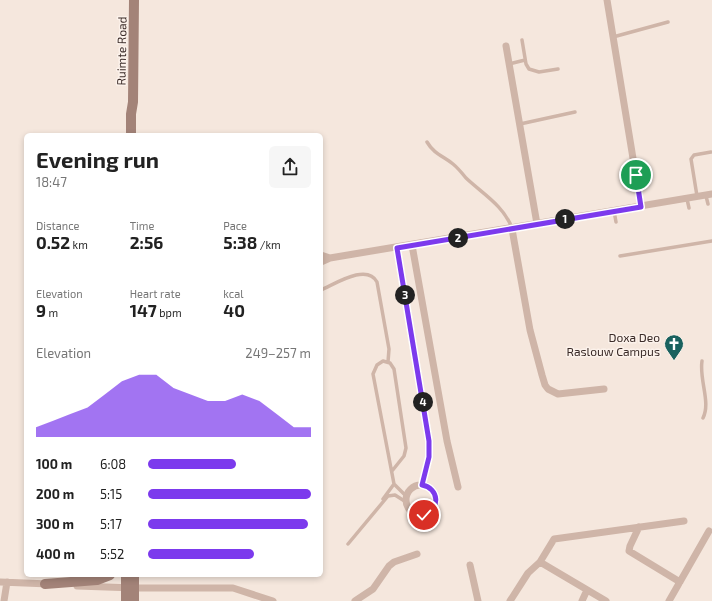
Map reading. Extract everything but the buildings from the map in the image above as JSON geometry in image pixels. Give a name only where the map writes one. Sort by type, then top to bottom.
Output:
[{"type":"main road","name":"Ruimte Road","points":[[131,133],[134,75],[134,0]]},
{"type":"main road","name":"Ruimte Road","points":[[133,102],[136,114],[136,133]]},
{"type":"main road","points":[[45,584],[97,580],[105,577]]},
{"type":"main road","points":[[127,577],[134,601]]},
{"type":"main road","points":[[126,601],[133,577]]},
{"type":"street","points":[[607,0],[641,207]]},
{"type":"street","points":[[506,46],[537,224]]},
{"type":"street","points":[[323,261],[330,258],[512,229],[709,195]]},
{"type":"street","points":[[512,229],[530,330],[545,385],[552,392],[558,394],[604,390]]},
{"type":"street","points":[[412,245],[447,442],[458,487]]},
{"type":"street","points":[[397,248],[429,441],[429,457],[422,485]]},
{"type":"street","points":[[323,256],[330,258]]},
{"type":"street","points":[[422,485],[431,488],[434,492],[436,501],[433,510],[424,515],[414,514],[410,511],[406,499],[412,488],[422,485]]},
{"type":"street","points":[[511,601],[528,573],[540,562],[554,539],[684,521]]},
{"type":"street","points":[[639,527],[629,551],[680,582]]},
{"type":"street","points":[[669,601],[709,530]]},
{"type":"street","points":[[355,601],[373,589],[388,566],[394,562],[417,554]]},
{"type":"street","points":[[540,562],[606,601]]},
{"type":"street","points":[[470,565],[478,601]]},
{"type":"street","points":[[7,599],[3,582],[130,588],[236,588],[273,601]]},
{"type":"street","points":[[582,601],[587,590]]},
{"type":"lane","points":[[613,37],[668,22]]},
{"type":"lane","points":[[522,40],[525,60],[529,69],[534,71],[558,69]]},
{"type":"lane","points":[[509,64],[525,60]]},
{"type":"lane","points":[[520,124],[575,112]]},
{"type":"lane","points":[[427,142],[434,153],[453,164],[466,178],[493,200],[505,214],[512,229]]},
{"type":"lane","points":[[697,197],[691,159],[694,155],[711,152]]},
{"type":"lane","points":[[708,204],[709,195]]},
{"type":"lane","points":[[686,199],[688,208]]},
{"type":"lane","points":[[614,211],[616,222]]},
{"type":"lane","points":[[620,256],[712,241]]},
{"type":"lane","points":[[323,289],[343,279],[361,274],[367,274],[374,277],[377,282],[389,349],[388,362]]},
{"type":"lane","points":[[392,471],[404,456],[406,448],[394,369],[388,362],[383,361],[378,363],[373,371],[394,484],[406,499]]},
{"type":"lane","points":[[702,361],[701,376],[706,406],[703,418]]},
{"type":"lane","points":[[348,544],[381,503],[394,484]]},
{"type":"lane","points":[[381,503],[388,496],[393,495],[406,499]]},
{"type":"place","name":"Doxa Deo Raslouw Campus","points":[[674,361]]},
{"type":"route","points":[[424,515],[429,514],[433,510],[436,496],[431,488],[422,485],[429,457],[429,441],[397,248],[641,207],[636,175]]}]
